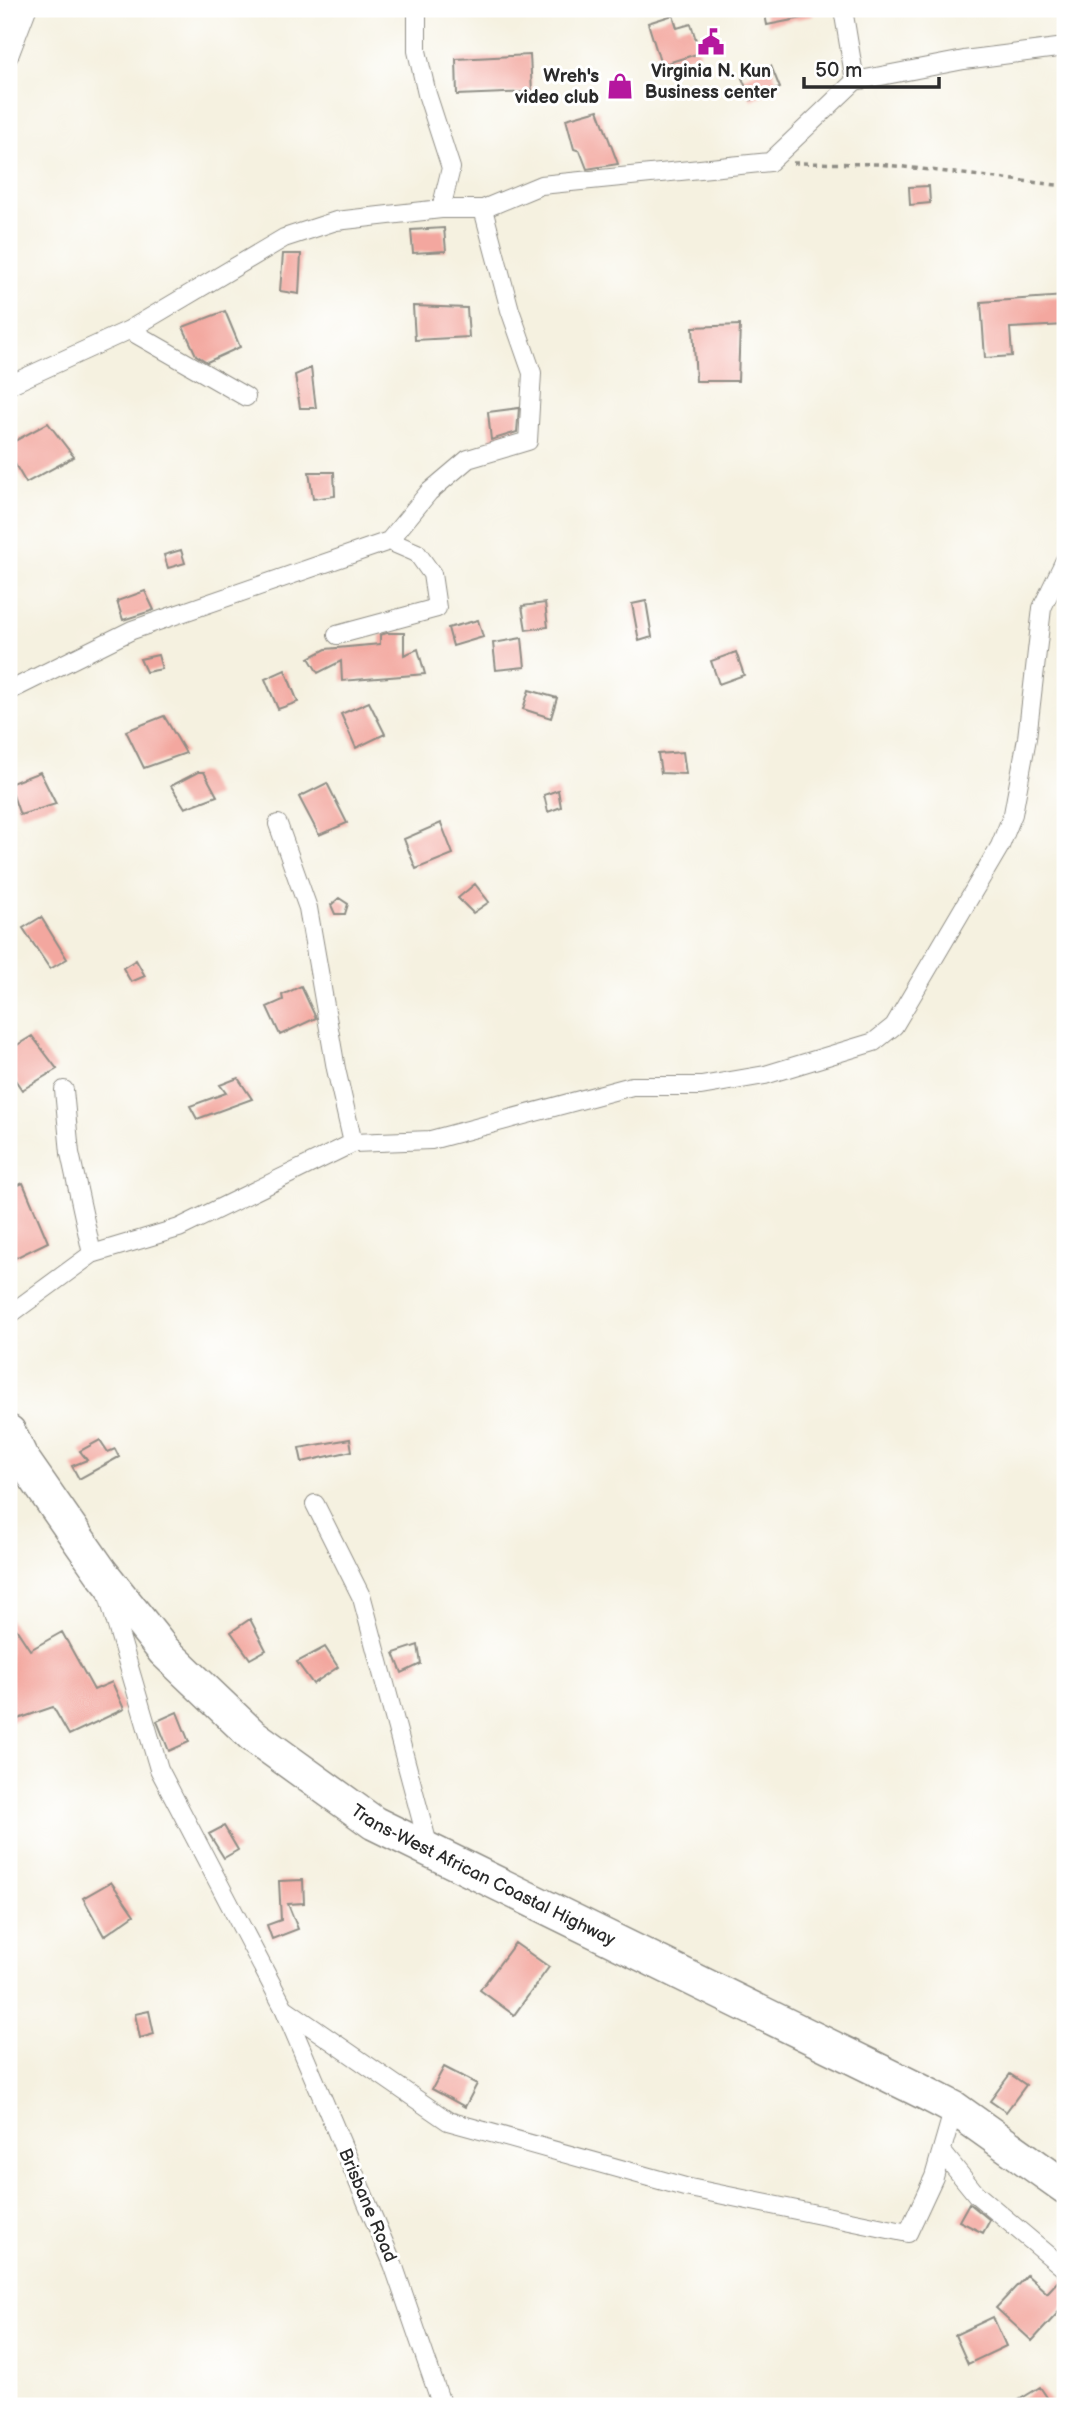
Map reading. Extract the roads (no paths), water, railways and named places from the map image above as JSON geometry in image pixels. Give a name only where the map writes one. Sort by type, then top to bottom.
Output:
[{"type":"highway","name":"Trans-West African Coastal Highway","points":[[9,1432],[21,1457],[101,1572],[164,1651],[252,1735],[374,1823],[954,2108],[1065,2187]]},
{"type":"street","points":[[9,57],[27,9]]},
{"type":"street","points":[[417,9],[417,51],[426,94],[451,168],[441,209]]},
{"type":"street","points":[[843,9],[855,81]]},
{"type":"street","points":[[9,386],[129,330],[284,238],[336,221],[441,209],[483,209],[541,185],[770,162],[855,81],[964,60],[1065,47]]},
{"type":"street","points":[[9,691],[132,630],[389,541],[429,492],[468,459],[528,441],[532,373],[510,310],[483,209]]},
{"type":"street","points":[[129,330],[246,397]]},
{"type":"street","points":[[337,635],[437,608],[432,574],[417,553],[389,541]]},
{"type":"street","points":[[9,1314],[92,1254],[179,1228],[354,1143],[431,1140],[632,1086],[701,1086],[765,1075],[874,1042],[894,1026],[1000,846],[1013,814],[1027,738],[1042,608],[1065,560]]},
{"type":"street","points":[[278,824],[308,908],[336,1069],[354,1143]]},
{"type":"street","points":[[64,1090],[70,1153],[92,1254]]},
{"type":"street","points":[[315,1503],[362,1598],[429,1848]]},
{"type":"street","name":"Brisbane Road","points":[[101,1572],[159,1769],[284,2008],[393,2264],[442,2406]]},
{"type":"street","points":[[284,2008],[448,2121],[699,2190],[908,2233],[934,2177],[954,2108]]},
{"type":"street","points":[[942,2152],[976,2194],[1065,2269]]},
{"type":"place","name":"Virginia N. Kun Business center","points":[[711,42]]},
{"type":"place","name":"Wreh's video club","points":[[620,86]]}]
